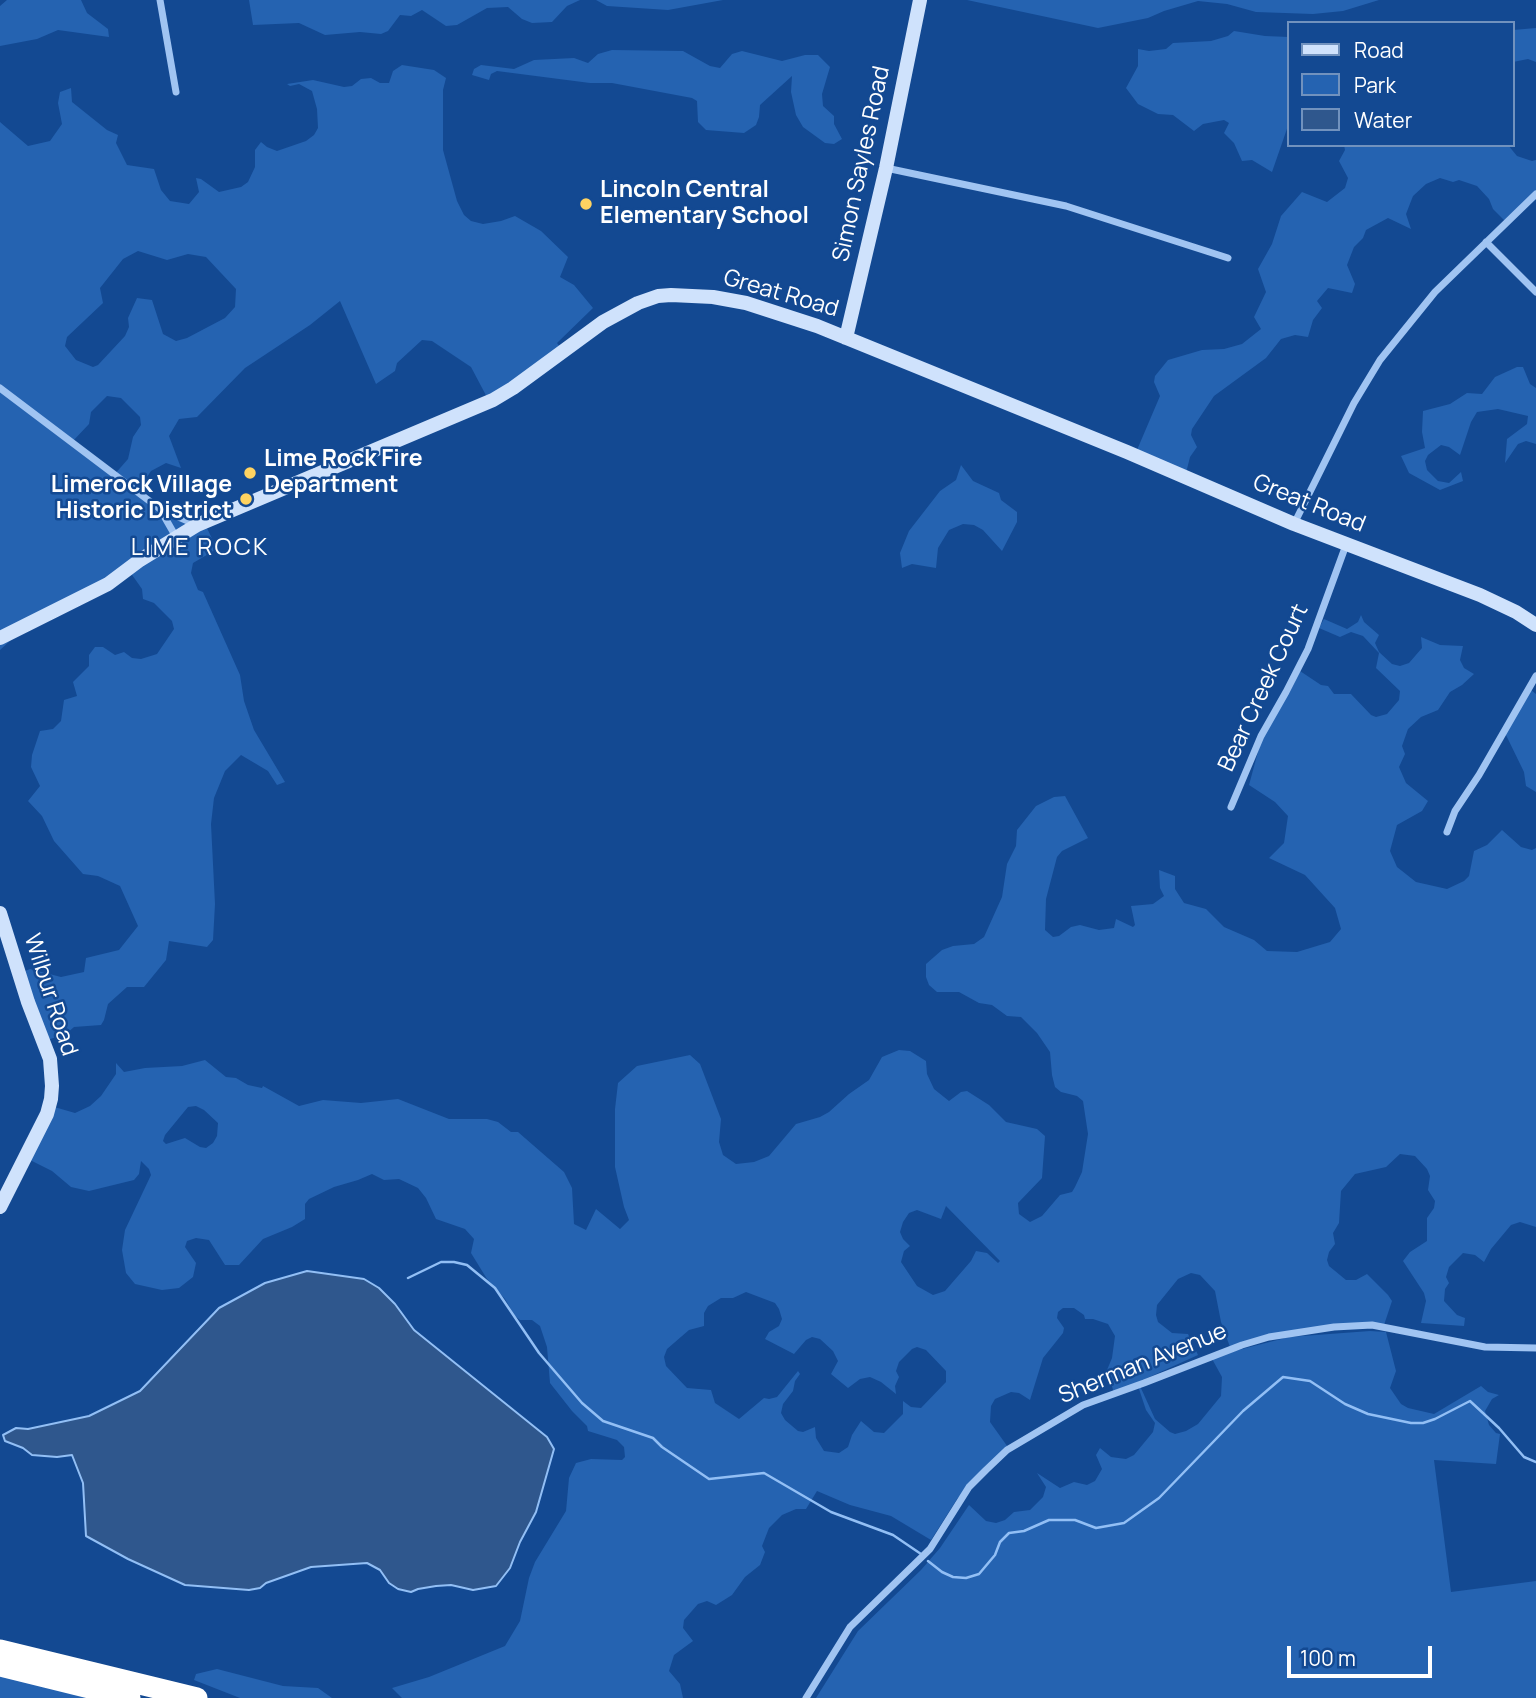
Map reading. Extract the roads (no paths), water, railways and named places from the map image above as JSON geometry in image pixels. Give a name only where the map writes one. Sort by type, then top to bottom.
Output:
[{"type":"highway","points":[[0,1650],[197,1698]]},
{"type":"highway","points":[[0,1666],[130,1698]]},
{"type":"street","points":[[160,0],[177,92]]},
{"type":"street","name":"Simon Sayles Road","points":[[846,338],[886,168],[920,0]]},
{"type":"street","points":[[886,168],[1066,206],[1228,258]]},
{"type":"street","points":[[1294,524],[1354,403],[1380,360],[1426,302],[1536,194]]},
{"type":"street","points":[[1486,242],[1536,292]]},
{"type":"street","name":"Great Road","points":[[0,638],[107,584],[198,525],[493,400],[603,321],[658,296],[713,297],[746,303],[846,338],[1127,452],[1294,524],[1480,595],[1517,612],[1536,625]]},
{"type":"street","points":[[0,388],[160,509],[198,525]]},
{"type":"street","points":[[160,509],[177,537]]},
{"type":"street","name":"Bear Creek Court","points":[[1231,807],[1261,736],[1308,649],[1346,545]]},
{"type":"street","points":[[1447,832],[1455,811],[1536,676]]},
{"type":"street","name":"Wilbur Road","points":[[0,913],[27,1002],[50,1059],[52,1086],[47,1114],[0,1207]]},
{"type":"street","name":"Sherman Avenue","points":[[806,1698],[850,1627],[930,1549],[969,1488],[982,1474],[1007,1450],[1083,1405],[1242,1345],[1269,1337],[1334,1327],[1373,1325],[1485,1347],[1536,1348]]},
{"type":"water","points":[[307,1271],[364,1279],[379,1288],[414,1330],[547,1437],[554,1449],[536,1512],[510,1568],[496,1586],[473,1590],[451,1585],[436,1586],[411,1592],[398,1589],[389,1583],[380,1570],[367,1563],[311,1567],[249,1590],[185,1585],[86,1536],[83,1483],[72,1455],[32,1455],[5,1441],[3,1435],[16,1428],[28,1429],[89,1416],[140,1391],[219,1308],[265,1283]]},
{"type":"waterway","points":[[408,1278],[441,1262],[467,1265],[495,1288],[539,1353],[582,1403],[603,1421],[653,1438],[709,1479],[764,1473],[831,1512],[893,1535],[921,1554]]},
{"type":"waterway","points":[[928,1561],[953,1577],[966,1578],[979,1574],[1009,1533],[1024,1531],[1049,1520],[1075,1520],[1096,1528],[1124,1523],[1159,1498],[1243,1411],[1283,1377],[1310,1381],[1345,1404],[1368,1414],[1411,1423],[1435,1419],[1470,1401],[1499,1428],[1524,1457],[1536,1462]]},
{"type":"place","name":"Lincoln Central Elementary School","points":[[586,204]]},
{"type":"place","name":"Lime Rock Fire Department","points":[[250,473]]},
{"type":"place","name":"Limerock Village Historic District","points":[[246,499]]},
{"type":"district","name":"LIME ROCK","points":[[200,548]]}]
